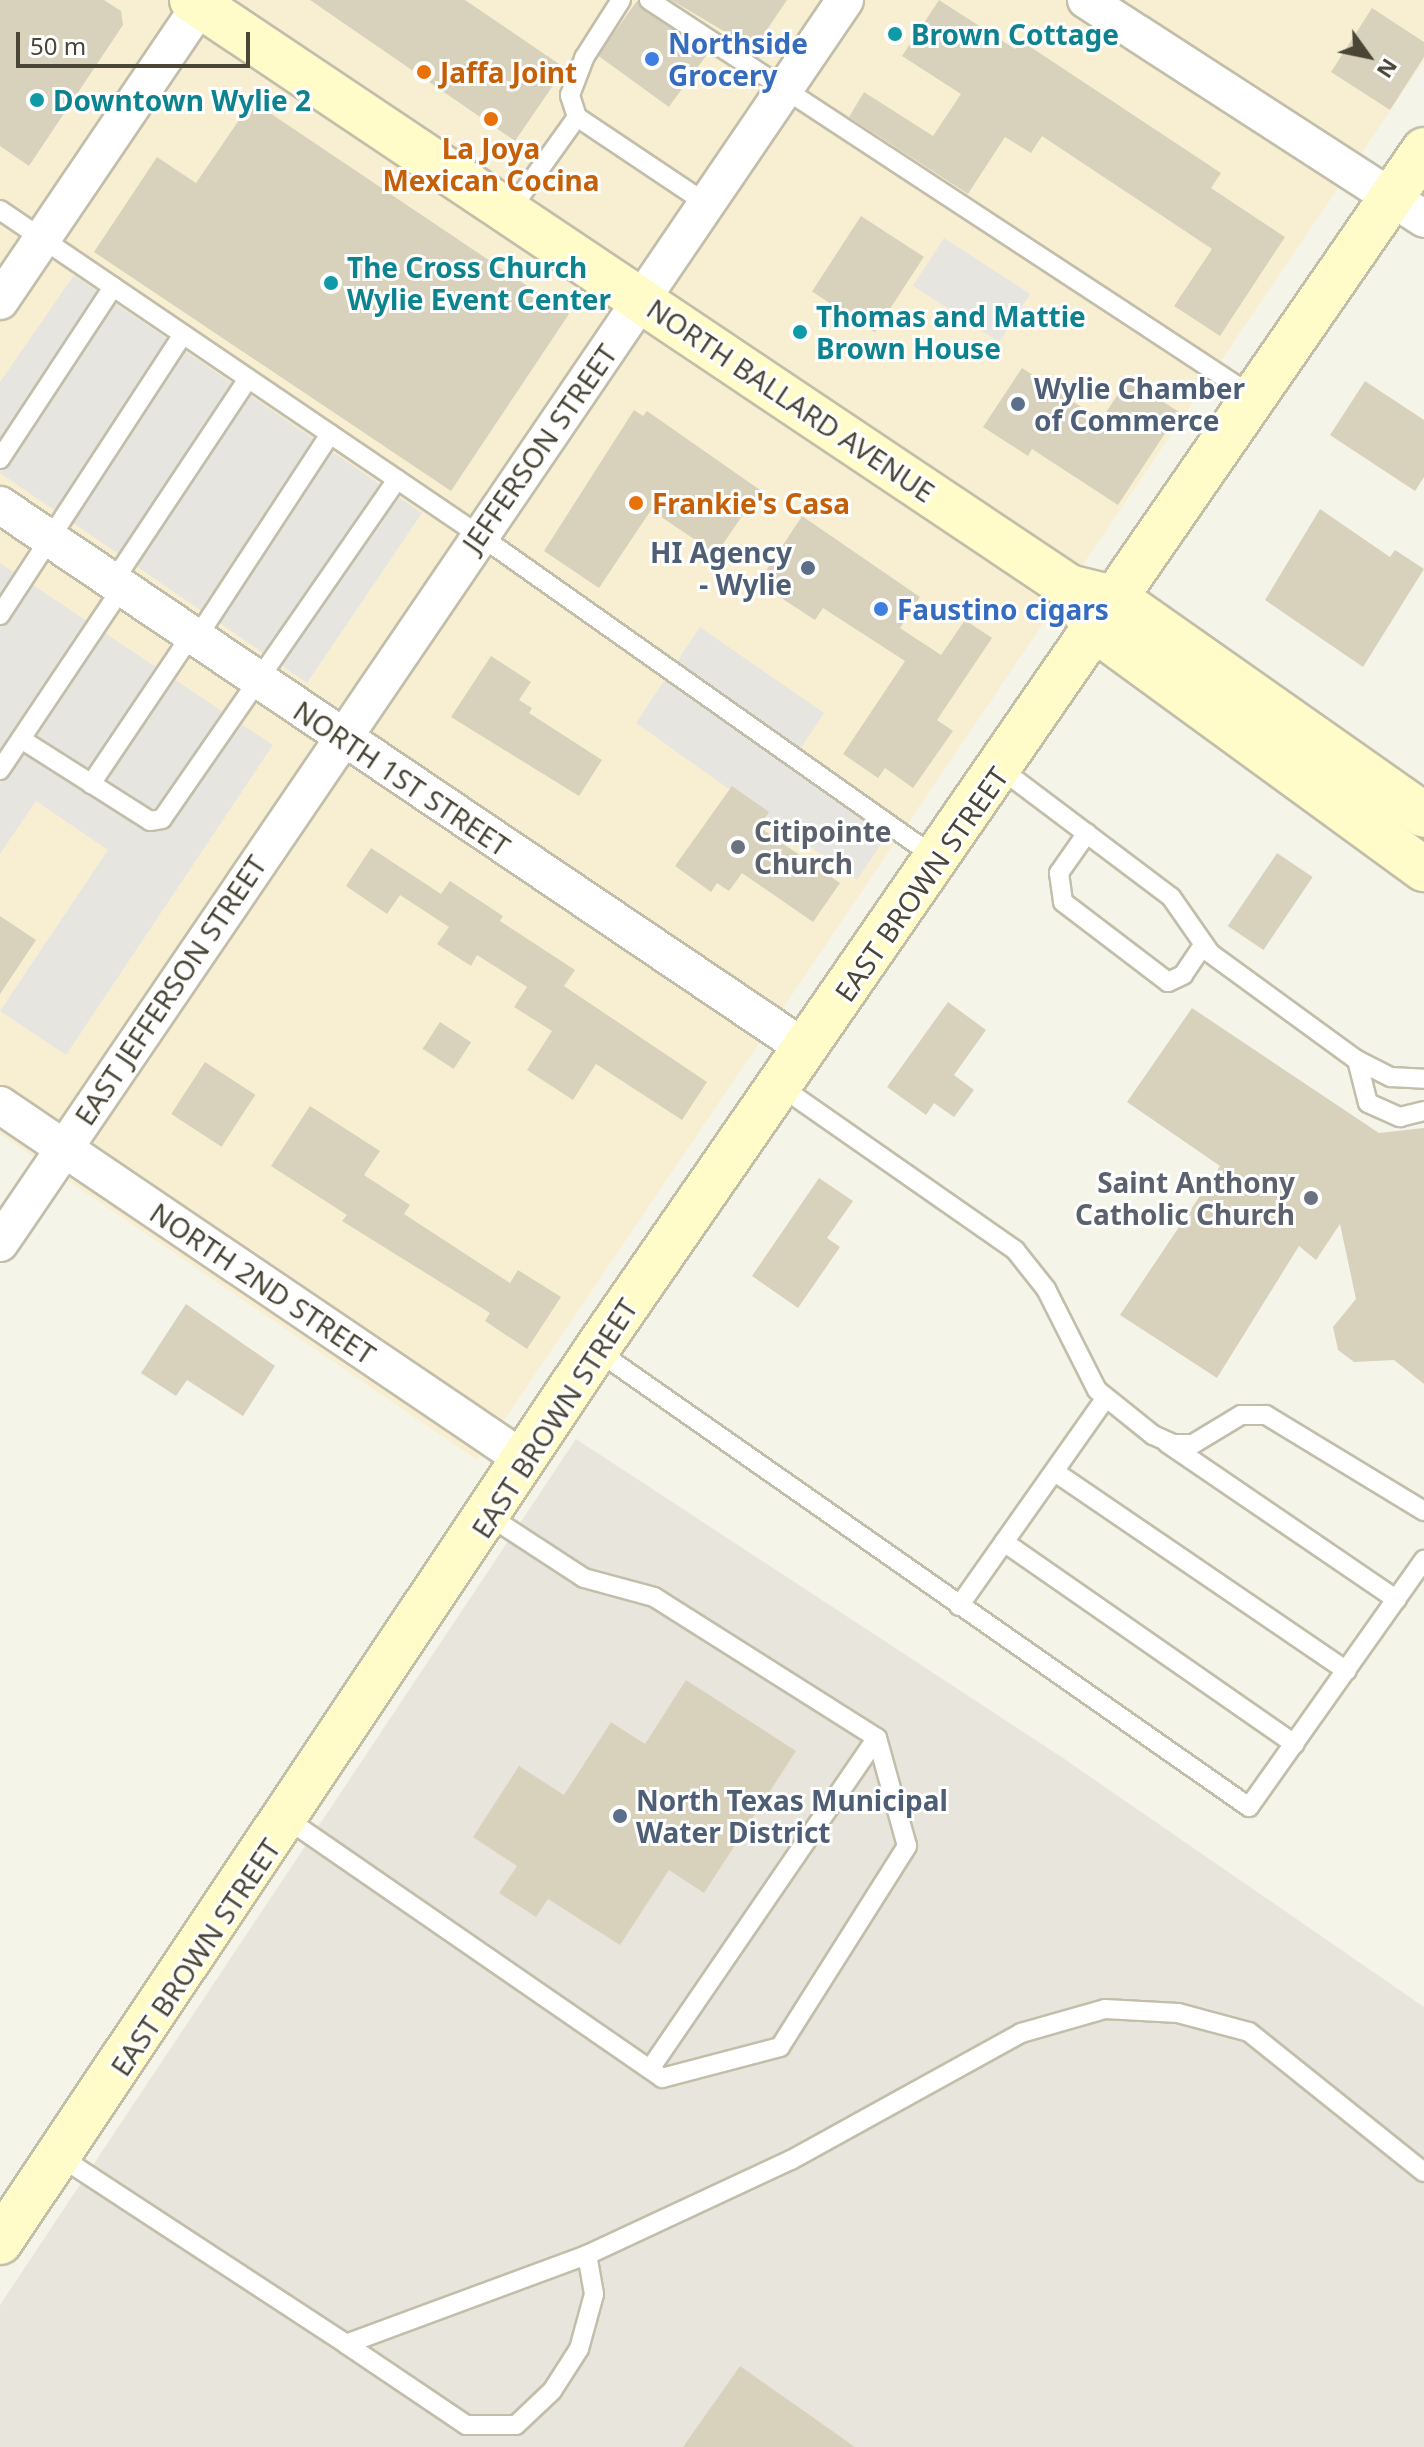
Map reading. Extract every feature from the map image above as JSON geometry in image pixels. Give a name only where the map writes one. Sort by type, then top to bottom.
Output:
[{"type":"main road","name":"NORTH BALLARD AVENUE","points":[[199,2],[1069,587],[1424,869]]},
{"type":"main road","name":"EAST BROWN STREET","points":[[0,2242],[287,1819],[526,1461],[596,1350],[1001,769],[1254,397],[1407,208],[1424,150]]},
{"type":"main road","name":"NORTH BALLARD AVENUE","points":[[1106,615],[1424,815]]},
{"type":"street","name":"JEFFERSON STREET","points":[[339,736],[642,300],[845,0]]},
{"type":"street","points":[[1086,0],[1407,208]]},
{"type":"street","points":[[0,301],[199,2]]},
{"type":"street","name":"NORTH 1ST STREET","points":[[0,505],[806,1049]]},
{"type":"street","name":"EAST JEFFERSON STREET","points":[[0,1243],[339,736]]},
{"type":"street","name":"NORTH 2ND STREET","points":[[0,1105],[526,1461]]},
{"type":"lane","points":[[621,0],[584,58],[570,95],[577,117],[707,204]]},
{"type":"lane","points":[[649,0],[784,91],[911,168],[1254,397]]},
{"type":"lane","points":[[509,212],[577,117]]},
{"type":"lane","points":[[0,210],[479,535],[938,859]]},
{"type":"lane","points":[[0,459],[113,287]]},
{"type":"lane","points":[[0,615],[51,539],[62,511],[183,334]]},
{"type":"lane","points":[[0,770],[248,379]]},
{"type":"lane","points":[[91,784],[330,434]]},
{"type":"lane","points":[[21,739],[150,821],[162,819],[260,682],[397,479]]},
{"type":"lane","points":[[1001,769],[1171,897],[1204,944],[1357,1060],[1391,1077],[1424,1079]]},
{"type":"lane","points":[[1087,833],[1059,873],[1063,902],[1168,982],[1183,975],[1204,944]]},
{"type":"lane","points":[[1357,1060],[1368,1103],[1400,1117],[1424,1111]]},
{"type":"lane","points":[[780,1086],[1015,1250],[1046,1289],[1070,1347],[1105,1399],[1397,1600]]},
{"type":"lane","points":[[596,1350],[1249,1807],[1424,1560]]},
{"type":"lane","points":[[959,1606],[1105,1399]]},
{"type":"lane","points":[[1161,1439],[1193,1444],[1241,1415],[1266,1415],[1424,1511]]},
{"type":"lane","points":[[1055,1472],[1347,1671]]},
{"type":"lane","points":[[287,1819],[662,2078],[780,2047],[907,1846],[877,1738],[654,1597],[584,1578],[489,1516]]},
{"type":"lane","points":[[1004,1542],[1295,1744]]},
{"type":"lane","points":[[650,2069],[877,1738]]},
{"type":"lane","points":[[346,2344],[587,2255],[791,2160],[1021,2033],[1105,2009],[1178,2013],[1249,2032],[1424,2172]]},
{"type":"lane","points":[[59,2156],[466,2425],[516,2425],[552,2391],[579,2349],[594,2294],[587,2255]]},
{"type":"shaded area","points":[[0,0],[1424,0],[1424,61],[477,1460],[0,1134]]},
{"type":"shaded area","points":[[944,238],[1030,294],[999,342],[913,286]]},
{"type":"shaded area","points":[[74,275],[422,513],[307,683],[0,473],[0,382]]},
{"type":"shaded area","points":[[0,563],[273,745],[66,1055],[0,1011],[108,850],[36,801],[0,854]]},
{"type":"shaded area","points":[[700,627],[824,713],[801,748],[899,817],[857,880],[636,723]]},
{"type":"shaded area","points":[[576,1439],[1060,1756],[1424,2007],[1424,2447],[0,2447],[0,2305]]},
{"type":"building","name":"Downtown Wylie 2","points":[[0,0],[104,0],[121,11],[123,25],[29,166],[0,146]]},
{"type":"building","points":[[310,0],[465,0],[565,68],[515,141]]},
{"type":"building","points":[[671,0],[787,0],[754,49]]},
{"type":"building","points":[[939,0],[1015,49],[1020,40],[1221,173],[1211,188],[1285,237],[1220,336],[1174,306],[1212,249],[1042,136],[1031,153],[1005,137],[968,194],[849,117],[864,92],[933,136],[961,94],[902,56]]},
{"type":"building","name":"Northside Grocery","points":[[637,1],[708,53],[669,107],[598,55]]},
{"type":"building","points":[[1372,8],[1424,42],[1424,57],[1390,110],[1331,72]]},
{"type":"building","name":"The Cross Church Wylie Event Center","points":[[252,101],[569,314],[451,491],[94,252],[157,157],[196,183]]},
{"type":"building","points":[[861,216],[924,257],[875,332],[812,291]]},
{"type":"building","points":[[1022,368],[1101,420],[1128,379],[1179,412],[1118,505],[1032,449],[1028,456],[983,427]]},
{"type":"building","points":[[1365,381],[1424,420],[1424,477],[1415,491],[1330,435]]},
{"type":"building","points":[[634,410],[643,416],[647,411],[760,490],[716,554],[651,510],[599,588],[544,551]]},
{"type":"building","points":[[1320,509],[1390,557],[1395,550],[1424,569],[1363,667],[1265,600]]},
{"type":"building","points":[[802,516],[920,597],[900,628],[941,655],[965,620],[992,638],[937,720],[953,731],[913,788],[885,768],[878,778],[843,754],[905,661],[823,608],[815,620],[758,583]]},
{"type":"building","points":[[491,656],[531,682],[519,700],[532,708],[529,713],[602,760],[579,796],[451,717]]},
{"type":"building","name":"Citipointe Church","points":[[732,786],[769,812],[759,827],[840,883],[813,922],[742,873],[729,891],[717,883],[711,892],[675,866]]},
{"type":"building","points":[[371,848],[441,894],[450,881],[503,916],[500,921],[575,970],[564,986],[707,1082],[682,1120],[596,1064],[573,1100],[527,1070],[552,1031],[514,1007],[527,987],[477,955],[471,966],[437,944],[449,927],[400,895],[387,914],[346,886]]},
{"type":"building","points":[[1277,853],[1313,877],[1263,950],[1228,926]]},
{"type":"building","points":[[0,916],[36,940],[0,994]]},
{"type":"building","points":[[948,1002],[986,1030],[954,1075],[974,1090],[954,1117],[934,1103],[926,1115],[887,1087]]},
{"type":"building","name":"Saint Anthony Catholic Church","points":[[1192,1008],[1379,1133],[1424,1128],[1424,1384],[1394,1360],[1354,1362],[1338,1350],[1333,1327],[1356,1299],[1340,1224],[1316,1260],[1299,1246],[1217,1378],[1120,1315],[1220,1166],[1127,1102]]},
{"type":"building","points":[[440,1022],[471,1042],[454,1069],[423,1049]]},
{"type":"building","points":[[205,1062],[255,1095],[222,1147],[171,1114]]},
{"type":"building","points":[[310,1106],[380,1151],[364,1175],[410,1205],[404,1214],[510,1283],[518,1270],[561,1297],[527,1349],[485,1321],[490,1313],[342,1221],[347,1215],[271,1166]]},
{"type":"building","points":[[819,1178],[853,1201],[827,1238],[840,1247],[798,1308],[752,1276]]},
{"type":"building","points":[[186,1304],[275,1366],[243,1416],[187,1380],[176,1396],[141,1373]]},
{"type":"building","name":"North Texas Municipal Water District","points":[[686,1680],[796,1751],[704,1893],[669,1870],[620,1945],[548,1899],[536,1917],[499,1893],[517,1866],[473,1837],[519,1766],[564,1795],[611,1722],[645,1744]]},
{"type":"building","points":[[740,2366],[855,2447],[683,2447]]},
{"type":"place","name":"Brown Cottage","points":[[895,34]]},
{"type":"place","name":"Northside Grocery","points":[[652,59]]},
{"type":"place","name":"Jaffa Joint","points":[[424,72]]},
{"type":"place","name":"Downtown Wylie 2","points":[[37,100]]},
{"type":"place","name":"La Joya Mexican Cocina","points":[[491,119]]},
{"type":"place","name":"The Cross Church Wylie Event Center","points":[[331,283]]},
{"type":"place","name":"Thomas and Mattie Brown House","points":[[800,332]]},
{"type":"place","name":"Wylie Chamber of Commerce","points":[[1018,404]]},
{"type":"place","name":"Frankie's Casa","points":[[636,503]]},
{"type":"place","name":"HI Agency - Wylie","points":[[808,568]]},
{"type":"place","name":"Faustino cigars","points":[[881,609]]},
{"type":"place","name":"Citipointe Church","points":[[738,847]]},
{"type":"place","name":"Saint Anthony Catholic Church","points":[[1311,1198]]},
{"type":"place","name":"North Texas Municipal Water District","points":[[620,1816]]}]
